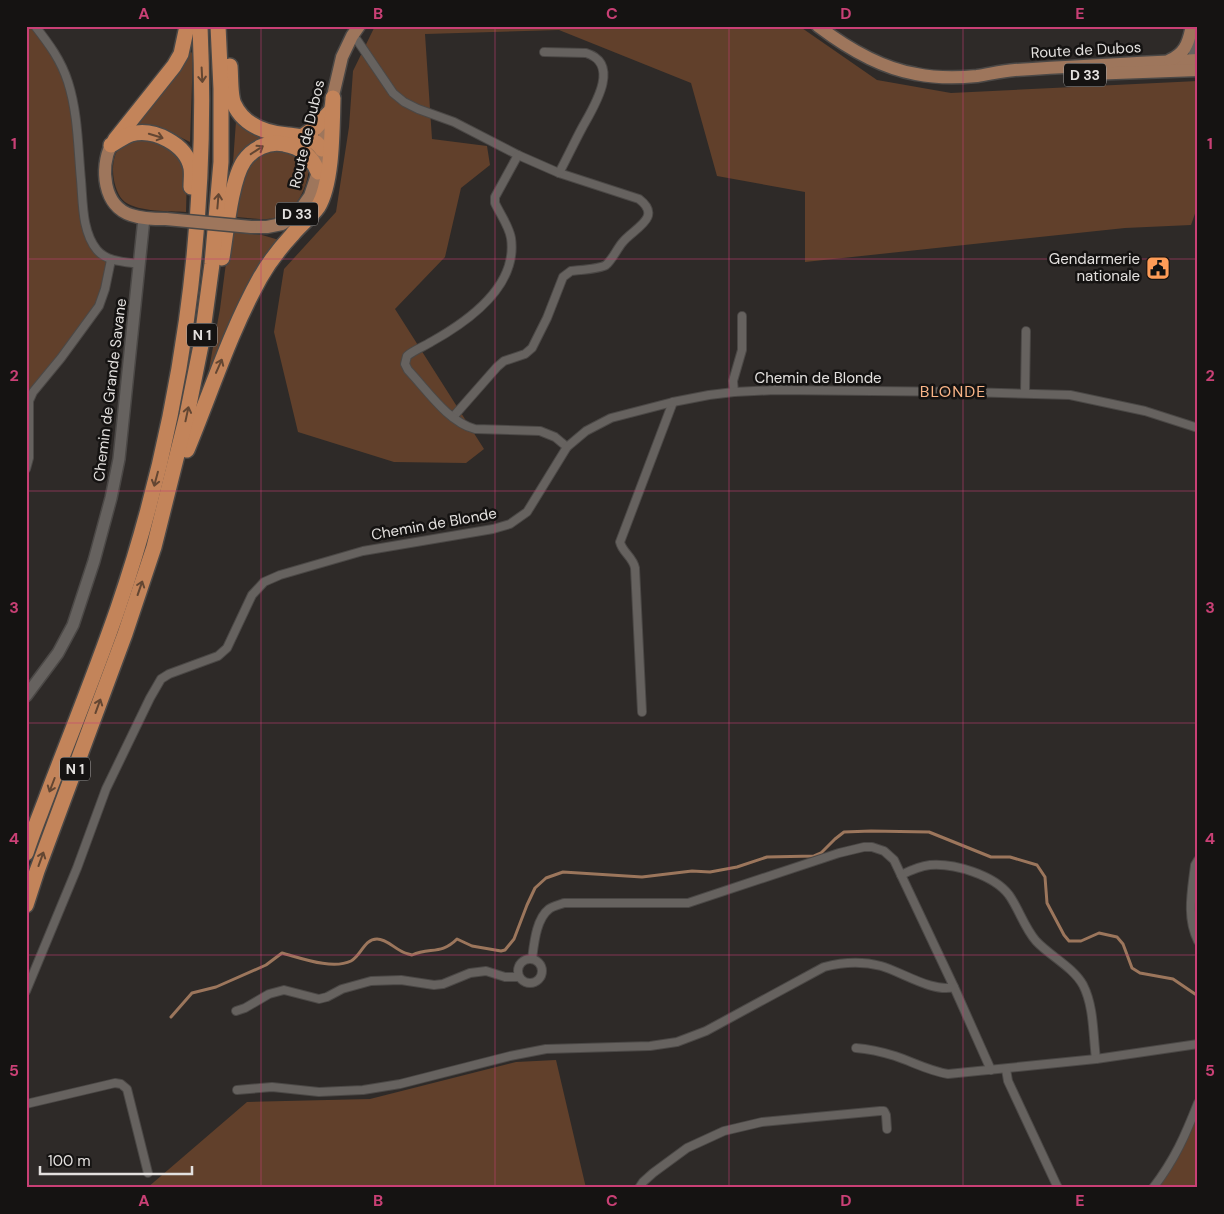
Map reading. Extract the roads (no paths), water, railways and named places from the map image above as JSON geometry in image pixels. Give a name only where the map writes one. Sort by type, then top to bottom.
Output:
[{"type":"highway","points":[[110,145],[174,66],[181,54],[187,26]]},
{"type":"highway","name":"N 1","points":[[26,853],[118,608],[138,544],[167,437],[186,328],[196,240],[203,86],[200,26]]},
{"type":"highway","name":"N 1","points":[[26,905],[125,634],[154,547],[187,415],[201,345],[212,264],[221,162],[221,89],[218,26]]},
{"type":"highway","points":[[227,26],[233,103],[243,118],[257,128],[282,134],[303,136],[314,140],[322,149]]},
{"type":"highway","points":[[303,136],[315,128],[331,105]]},
{"type":"highway","points":[[168,492],[199,421],[216,373],[260,278],[280,248],[312,215],[319,205],[327,180],[329,164],[331,105]]},
{"type":"highway","points":[[110,145],[130,134],[143,132],[157,134],[172,142],[186,156],[191,168],[191,189],[181,293],[186,328]]},
{"type":"highway","points":[[201,345],[220,265],[235,180],[244,161],[253,151],[266,144],[282,143],[304,151],[312,160],[318,172]]},
{"type":"main road","name":"Route de Dubos","points":[[818,26],[835,39],[868,58],[895,69],[917,75],[950,78],[1012,70],[1167,61],[1196,65]]},
{"type":"main road","points":[[1167,61],[1178,57],[1184,50],[1192,28]]},
{"type":"main road","name":"Route de Dubos","points":[[110,145],[105,166],[108,192],[120,210],[144,218],[166,220],[267,227],[282,224],[298,213],[310,196],[318,172],[342,56],[355,31]]},
{"type":"main road","name":"Route de Dubos","points":[[976,76],[1011,78],[1196,65]]},
{"type":"street","points":[[35,26],[62,64],[68,84],[75,116],[84,220],[90,240],[97,250],[111,260],[140,264]]},
{"type":"street","points":[[1192,28],[1196,65]]},
{"type":"street","points":[[355,31],[357,40],[398,98],[418,109],[454,122],[518,155],[559,173],[639,198],[647,207],[647,220],[623,241],[606,265],[571,271],[563,277],[532,348],[525,354],[504,361],[496,367],[453,418]]},
{"type":"street","points":[[544,52],[586,53],[592,55],[602,67],[604,77],[601,91],[559,173]]},
{"type":"street","points":[[518,155],[495,197],[495,203],[511,238],[509,265],[500,285],[470,316],[444,334],[410,353],[405,360],[408,370],[453,418],[468,428],[540,431],[555,437],[567,447]]},
{"type":"street","name":"Chemin de Grande Savane","points":[[26,696],[58,653],[73,625],[94,561],[111,498],[119,459],[144,218]]},
{"type":"street","points":[[26,469],[29,458],[29,401],[33,392],[61,358],[99,306],[105,290],[111,260]]},
{"type":"street","points":[[734,392],[733,381],[742,350],[742,316]]},
{"type":"street","points":[[1025,393],[1026,331]]},
{"type":"street","name":"Chemin de Blonde","points":[[26,991],[77,868],[106,789],[161,679],[169,674],[218,656],[227,648],[252,595],[264,582],[280,575],[363,551],[493,529],[510,524],[528,512],[567,447],[586,432],[611,418],[672,402],[734,392],[775,390],[1025,393],[1081,396],[1145,411],[1198,428]]},
{"type":"street","points":[[642,712],[635,568],[633,559],[620,545],[620,542],[672,402]]},
{"type":"street","points":[[532,959],[540,922],[550,907],[564,903],[688,903],[840,854],[864,847],[872,847],[884,852],[894,860],[991,1070]]},
{"type":"street","points":[[1198,860],[1195,866],[1191,920],[1198,942]]},
{"type":"street","points":[[901,875],[928,865],[944,865],[970,871],[995,882],[1009,895],[1034,939],[1050,955],[1073,971],[1082,984],[1089,1001],[1096,1059]]},
{"type":"street","points":[[236,1010],[244,1008],[269,994],[284,990],[318,999],[327,997],[342,989],[370,981],[401,980],[434,985],[443,984],[470,973],[486,971],[505,977],[519,977],[521,980],[533,983],[540,978],[541,966],[532,959],[524,960],[519,965],[519,977]]},
{"type":"street","points":[[237,1090],[272,1087],[319,1092],[363,1090],[400,1084],[510,1056],[546,1050],[650,1046],[677,1042],[706,1031],[824,967],[840,963],[880,966],[942,988],[954,987]]},
{"type":"street","points":[[856,1048],[870,1049],[895,1056],[939,1073],[948,1074],[1096,1059],[1198,1044]]},
{"type":"street","points":[[1006,1069],[1008,1081],[1058,1188]]},
{"type":"street","points":[[26,1104],[116,1083],[122,1084],[127,1089],[148,1173]]},
{"type":"street","points":[[1153,1188],[1164,1174],[1182,1143],[1198,1103]]},
{"type":"street","points":[[640,1188],[642,1182],[687,1148],[734,1128],[762,1122],[884,1111],[887,1129]]},
{"type":"waterway","points":[[171,1017],[192,993],[216,987],[266,965],[282,953],[326,964],[343,963],[354,959],[369,942],[377,939],[383,940],[402,952],[412,955],[446,947],[457,939],[472,946],[505,950],[514,939],[535,888],[546,878],[563,872],[642,877],[692,871],[710,872],[737,867],[767,857],[814,856],[821,853],[844,832],[871,831],[929,832],[991,857],[1010,857],[1037,865],[1045,877],[1047,903],[1069,941],[1081,941],[1099,933],[1117,937],[1123,944],[1132,968],[1140,973],[1173,979],[1198,996]]},
{"type":"place","name":"Gendarmerie nationale","points":[[1158,268]]},
{"type":"district","name":"BLONDE","points":[[953,391]]}]
